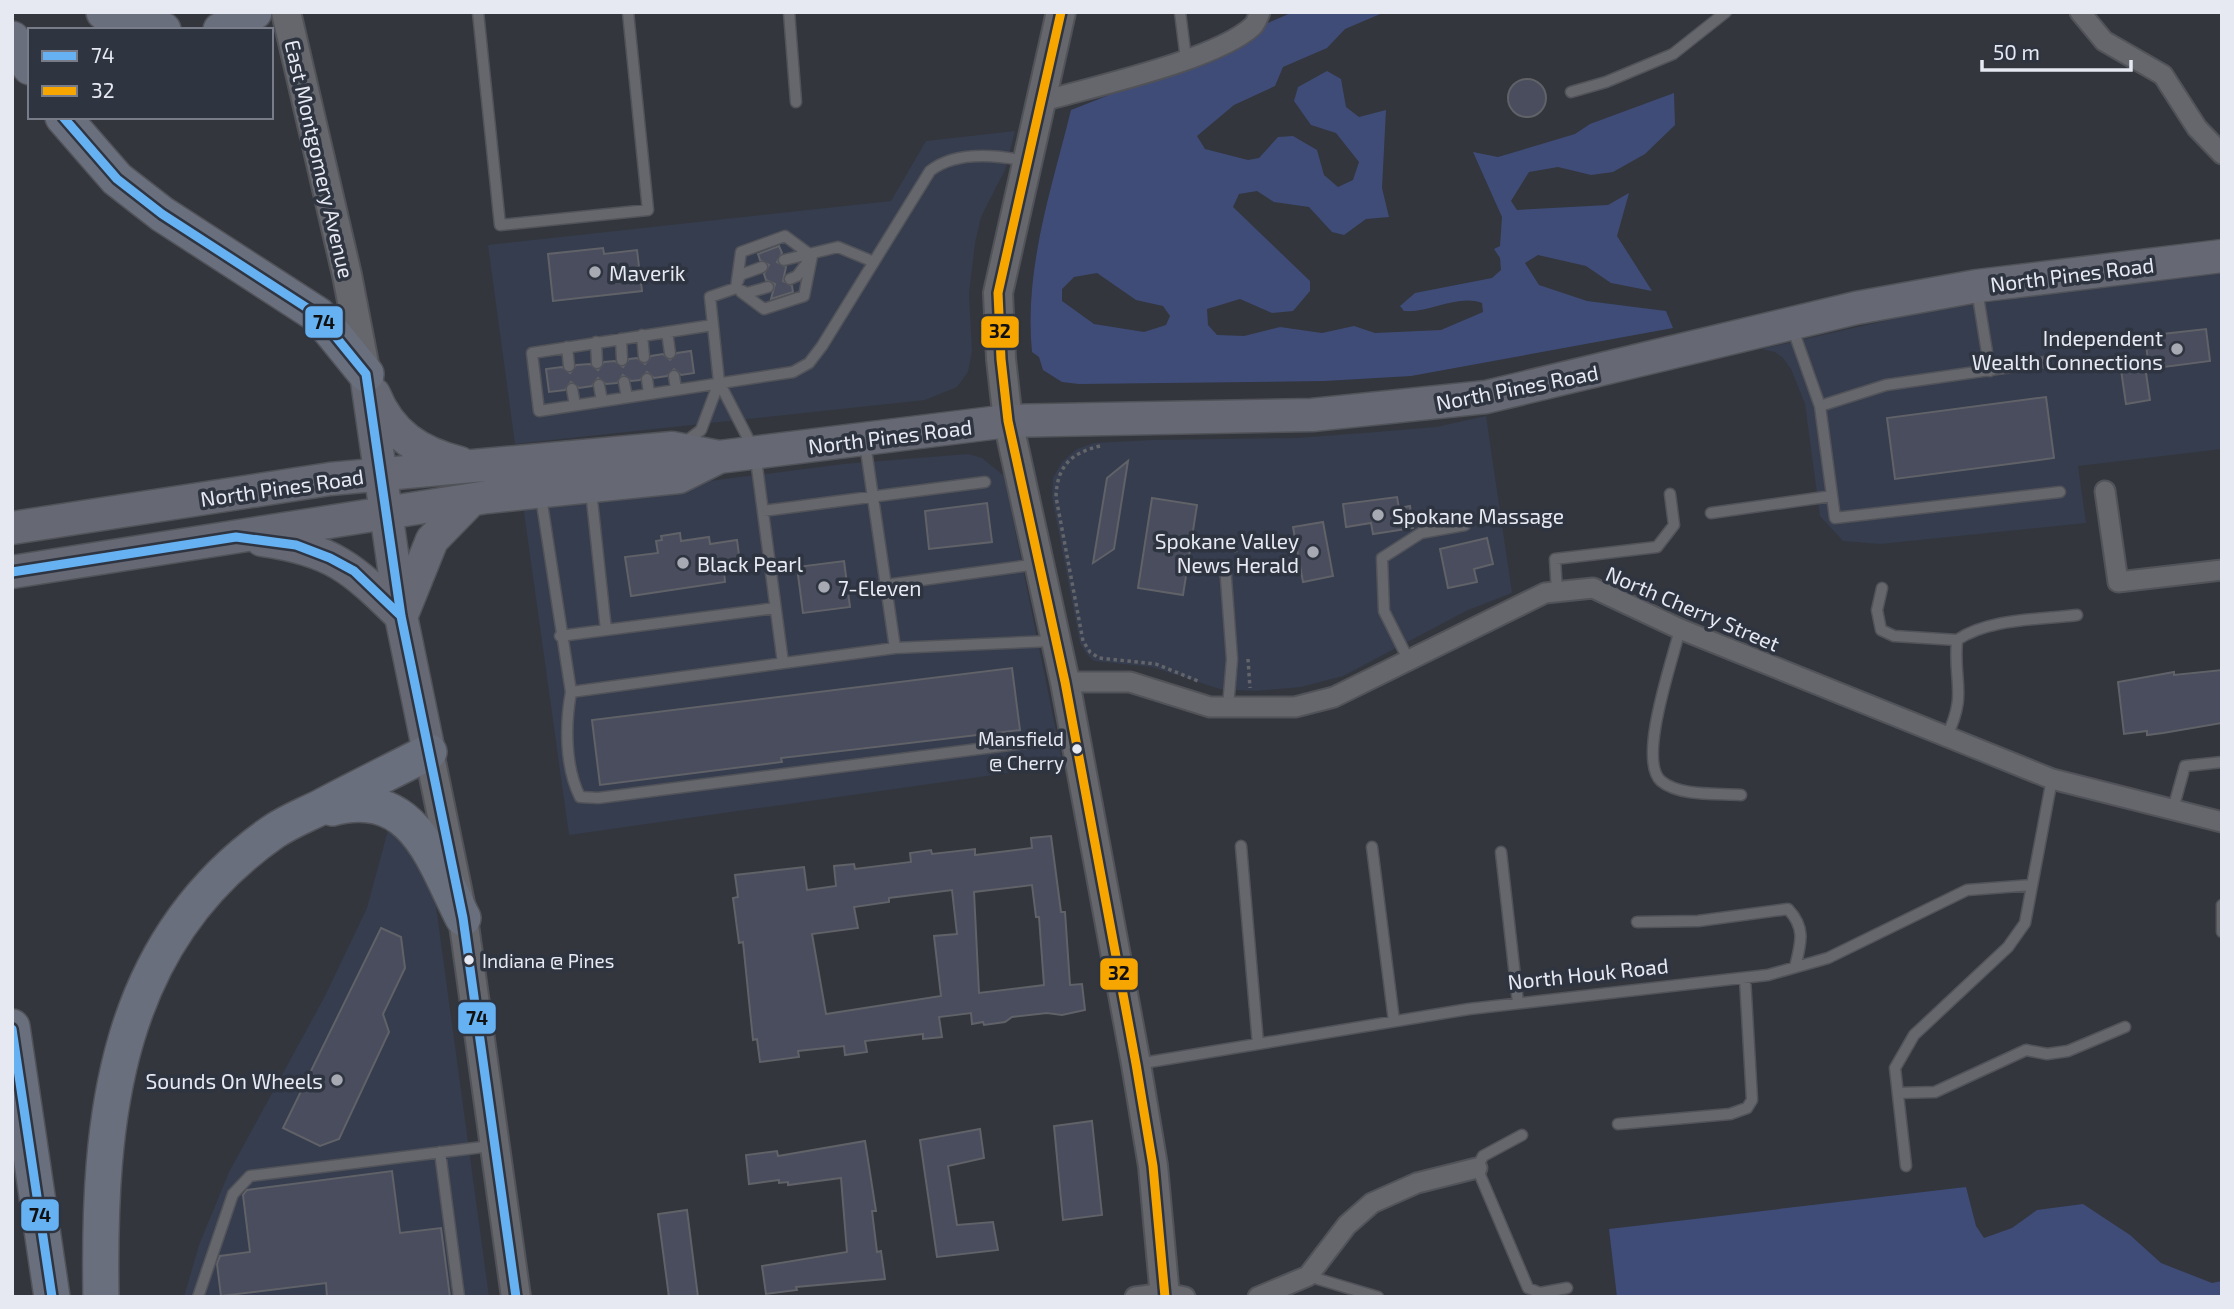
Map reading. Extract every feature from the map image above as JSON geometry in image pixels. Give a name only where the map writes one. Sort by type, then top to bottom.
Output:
[{"type":"highway","points":[[104,12],[136,25],[152,28]]},
{"type":"highway","points":[[224,28],[254,12]]},
{"type":"highway","points":[[12,39],[28,64]]},
{"type":"highway","points":[[65,119],[117,179],[162,214],[318,315],[366,373]]},
{"type":"highway","points":[[101,1297],[103,1182],[111,1101],[129,1024],[150,970],[180,925],[226,870],[274,831],[429,752]]},
{"type":"highway","points":[[305,815],[355,802],[386,807],[408,821],[425,845],[463,918]]},
{"type":"highway","points":[[12,1027],[51,1297]]},
{"type":"main road","name":"North Pines Road","points":[[12,572],[471,500],[679,477],[719,457],[1009,421],[1312,415],[1486,397],[1856,308],[1977,286],[2222,256]]},
{"type":"main road","points":[[366,373],[383,415],[403,439],[435,457],[475,467]]},
{"type":"main road","name":"East Montgomery Avenue","points":[[366,373],[401,616],[429,752]]},
{"type":"main road","name":"North Pines Road","points":[[12,528],[250,490],[379,474],[672,448],[719,457]]},
{"type":"main road","points":[[236,537],[296,545],[330,558],[354,571],[401,616],[432,540],[471,500]]},
{"type":"street","name":"East Montgomery Avenue","points":[[286,12],[347,275],[366,373]]},
{"type":"street","points":[[1061,12],[998,293],[1001,359],[1009,421],[1065,682],[1136,1064],[1172,1296],[1135,1297]]},
{"type":"street","points":[[1040,102],[1186,59],[1225,43],[1254,26],[1260,12]]},
{"type":"street","points":[[2080,12],[2104,41],[2163,75],[2197,128],[2222,154]]},
{"type":"street","points":[[2105,491],[2118,582],[2222,570]]},
{"type":"street","name":"North Cherry Street","points":[[1065,682],[1130,682],[1210,707],[1229,697],[1295,706],[1334,697],[1545,593],[1593,588],[1680,629],[2052,779],[2222,822]]},
{"type":"street","points":[[429,752],[463,918],[516,1297]]},
{"type":"street","points":[[1258,1297],[1308,1276],[1347,1225],[1372,1203],[1417,1183],[1477,1168]]},
{"type":"lane","points":[[478,12],[500,225],[648,210],[628,12]]},
{"type":"lane","points":[[789,12],[796,102]]},
{"type":"lane","points":[[1180,12],[1186,59]]},
{"type":"lane","points":[[1571,92],[1606,82],[1674,54],[1726,12]]},
{"type":"lane","points":[[713,325],[532,353],[539,411],[793,372],[809,363],[930,171],[940,164],[998,155],[1027,162]]},
{"type":"lane","points":[[736,288],[741,251],[785,236],[813,256]]},
{"type":"lane","points":[[784,260],[813,256],[838,247],[874,262]]},
{"type":"lane","points":[[790,279],[797,276],[813,256]]},
{"type":"lane","points":[[736,288],[764,309],[804,296],[813,256]]},
{"type":"lane","points":[[736,288],[740,275],[762,267]]},
{"type":"lane","points":[[1977,286],[1990,371]]},
{"type":"lane","points":[[768,287],[747,293],[736,288],[710,297],[719,382],[755,452],[782,663]]},
{"type":"lane","points":[[1791,325],[1820,406],[1835,517],[2060,492]]},
{"type":"lane","points":[[667,332],[670,354]]},
{"type":"lane","points":[[642,335],[644,357]]},
{"type":"lane","points":[[621,339],[622,360]]},
{"type":"lane","points":[[596,342],[597,363]]},
{"type":"lane","points":[[567,346],[569,366]]},
{"type":"lane","points":[[1820,406],[1886,385],[2045,362]]},
{"type":"lane","points":[[674,376],[676,389]]},
{"type":"lane","points":[[647,379],[649,393]]},
{"type":"lane","points":[[624,382],[627,397]]},
{"type":"lane","points":[[672,448],[689,441],[701,430],[719,382]]},
{"type":"lane","points":[[599,385],[602,401]]},
{"type":"lane","points":[[572,389],[575,405]]},
{"type":"lane","points":[[864,439],[895,648]]},
{"type":"lane","points":[[762,511],[873,499],[985,482]]},
{"type":"lane","points":[[590,487],[606,630]]},
{"type":"lane","points":[[540,493],[560,636],[571,692],[565,720],[574,785],[580,797],[598,798],[1075,737]]},
{"type":"lane","points":[[1557,592],[1555,559],[1657,547],[1674,525],[1670,494]]},
{"type":"lane","points":[[1712,513],[1832,496]]},
{"type":"lane","points":[[1409,661],[1384,611],[1382,558],[1421,533],[1465,525]]},
{"type":"lane","points":[[886,586],[1039,564]]},
{"type":"lane","points":[[1225,565],[1232,659],[1229,697]]},
{"type":"lane","points":[[1882,588],[1877,610],[1881,630],[1894,636],[1957,640],[1968,633],[1991,626],[2077,615]]},
{"type":"lane","points":[[560,636],[775,608]]},
{"type":"lane","points":[[1680,629],[1653,740],[1652,766],[1661,781],[1681,790],[1741,795]]},
{"type":"lane","points":[[571,692],[580,694],[895,648],[1056,640]]},
{"type":"lane","points":[[1946,738],[1956,716],[1961,693],[1956,655],[1957,640]]},
{"type":"lane","points":[[2173,809],[2185,766],[2222,762]]},
{"type":"lane","points":[[1906,1166],[1895,1068],[1914,1035],[2008,947],[2025,923],[2052,779]]},
{"type":"lane","points":[[1241,846],[1258,1045]]},
{"type":"lane","points":[[1372,847],[1394,1021]]},
{"type":"lane","points":[[1501,852],[1518,1003]]},
{"type":"lane","name":"North Houk Road","points":[[1136,1064],[1518,1003],[1745,978],[1828,958],[1967,890],[2032,885]]},
{"type":"lane","points":[[2222,905],[2222,932]]},
{"type":"lane","points":[[1637,922],[1698,921],[1788,909],[1798,920],[1802,937],[1795,967]]},
{"type":"lane","points":[[1618,1124],[1730,1114],[1747,1108],[1752,1100],[1745,978]]},
{"type":"lane","points":[[1898,1093],[1935,1092],[2026,1050],[2047,1054],[2068,1051],[2125,1027]]},
{"type":"lane","points":[[1522,1135],[1483,1156],[1477,1168],[1528,1289],[1540,1293],[1567,1288]]},
{"type":"lane","points":[[198,1297],[233,1194],[250,1176],[495,1146]]},
{"type":"lane","points":[[440,1152],[459,1297]]},
{"type":"lane","points":[[1308,1276],[1378,1297]]},
{"type":"path","points":[[1101,446],[1080,451],[1063,465],[1057,480],[1056,497],[1083,641],[1090,652],[1099,658],[1156,664],[1213,687],[1229,697],[1252,688],[1248,654]]},
{"type":"shaded area","points":[[1293,12],[1385,12],[1345,29],[1327,48],[1283,67],[1275,86],[1234,105],[1197,136],[1205,149],[1248,160],[1259,158],[1278,137],[1293,136],[1317,150],[1324,175],[1338,187],[1353,180],[1359,162],[1336,133],[1311,125],[1294,101],[1298,87],[1327,71],[1341,79],[1346,107],[1359,117],[1386,110],[1382,188],[1389,217],[1366,219],[1344,235],[1332,232],[1309,207],[1274,202],[1257,191],[1239,194],[1233,207],[1310,281],[1310,291],[1293,311],[1272,313],[1240,299],[1207,309],[1208,325],[1217,335],[1244,336],[1280,327],[1322,333],[1354,326],[1375,333],[1441,330],[1483,312],[1482,303],[1473,301],[1453,302],[1414,311],[1404,311],[1400,306],[1415,293],[1492,278],[1501,270],[1500,258],[1494,249],[1500,246],[1502,217],[1473,152],[1498,157],[1575,134],[1590,124],[1674,93],[1675,125],[1645,154],[1613,172],[1591,175],[1558,167],[1529,172],[1511,201],[1517,210],[1608,205],[1629,193],[1617,236],[1652,291],[1611,283],[1586,266],[1538,255],[1525,263],[1539,285],[1587,301],[1666,311],[1673,328],[1411,376],[1324,381],[1079,384],[1062,382],[1043,370],[1039,357],[1032,352],[1032,291],[1041,230],[1071,110],[1221,51],[1261,26]],"holes":[[[1097,273],[1136,300],[1163,306],[1170,316],[1166,325],[1144,332],[1094,324],[1062,301],[1062,289],[1074,277]]]},
{"type":"shaded area","points":[[1015,131],[1005,170],[981,217],[975,243],[969,293],[972,351],[968,372],[957,387],[925,400],[515,444],[488,245],[891,201],[926,141]]},
{"type":"shaded area","points":[[2222,272],[2222,449],[2078,466],[2086,523],[1880,544],[1843,541],[1820,516],[1805,404],[1791,369],[1783,358],[1775,352],[1762,349],[1914,314],[2054,292]]},
{"type":"shaded area","points":[[1486,416],[1512,593],[1468,610],[1343,676],[1301,687],[1256,691],[1220,689],[1152,667],[1094,661],[1080,643],[1052,497],[1053,478],[1062,462],[1077,449],[1094,443],[1297,438],[1376,432],[1436,427]]},
{"type":"shaded area","points":[[968,454],[982,458],[1004,476],[1063,765],[569,835],[523,505],[843,464]]},
{"type":"shaded area","points":[[391,819],[433,884],[489,1297],[184,1297],[199,1245],[229,1172],[325,996],[367,908]]},
{"type":"shaded area","points":[[1966,1187],[1976,1226],[1984,1238],[2012,1228],[2037,1210],[2083,1204],[2130,1235],[2161,1263],[2212,1283],[2222,1281],[2222,1297],[1617,1297],[1609,1229]]},
{"type":"building","points":[[1527,79],[1541,84],[1546,98],[1541,112],[1527,117],[1513,112],[1508,98],[1513,84]]},
{"type":"building","points":[[779,246],[782,253],[777,262],[786,267],[783,281],[792,286],[793,292],[771,299],[775,284],[766,280],[764,274],[769,265],[760,260],[758,254]]},
{"type":"building","name":"Maverik","points":[[603,248],[604,254],[637,250],[642,291],[553,301],[548,254]]},
{"type":"building","name":"Independent Wealth Connections","points":[[2206,329],[2210,361],[2149,369],[2145,336]]},
{"type":"building","points":[[691,351],[694,373],[681,375],[674,369],[667,376],[654,378],[647,372],[640,380],[631,381],[623,375],[617,383],[606,384],[598,378],[592,386],[579,388],[571,382],[565,390],[549,392],[546,369],[562,367],[570,373],[576,365],[590,364],[598,370],[604,362],[615,361],[623,367],[629,359],[637,358],[645,364],[651,356],[663,354],[670,360],[677,353]]},
{"type":"building","points":[[2145,366],[2150,400],[2126,404],[2121,370]]},
{"type":"building","points":[[2046,397],[2054,458],[1895,479],[1887,418]]},
{"type":"building","points":[[1128,461],[1114,549],[1093,563],[1107,478]]},
{"type":"building","name":"Spokane Massage","points":[[1397,497],[1399,508],[1410,506],[1413,528],[1373,534],[1371,523],[1346,527],[1343,504]]},
{"type":"building","points":[[1152,498],[1197,505],[1183,595],[1138,588]]},
{"type":"building","points":[[987,503],[992,542],[929,549],[925,511]]},
{"type":"building","name":"Spokane Valley News Herald","points":[[1323,522],[1333,576],[1303,582],[1293,527]]},
{"type":"building","name":"Black Pearl","points":[[680,533],[681,541],[709,537],[710,544],[737,540],[741,570],[724,572],[725,582],[631,596],[625,557],[658,553],[656,541],[662,540],[661,536]]},
{"type":"building","points":[[1487,538],[1493,564],[1474,569],[1477,582],[1448,588],[1440,549]]},
{"type":"building","name":"7-Eleven","points":[[844,561],[850,607],[803,613],[797,567]]},
{"type":"building","points":[[1012,668],[1020,730],[781,758],[782,762],[600,785],[592,720]]},
{"type":"building","points":[[2222,670],[2222,723],[2147,735],[2147,731],[2124,734],[2118,682],[2174,672],[2174,675]]},
{"type":"building","points":[[1051,836],[1061,912],[1065,912],[1070,985],[1082,984],[1085,1010],[1062,1015],[1047,1013],[1012,1017],[1005,1022],[984,1025],[983,1022],[972,1024],[971,1013],[939,1017],[942,1037],[923,1039],[923,1034],[865,1041],[867,1052],[845,1055],[844,1046],[798,1051],[799,1057],[760,1062],[757,1039],[753,1040],[743,942],[739,943],[733,898],[738,897],[735,875],[804,867],[807,890],[836,886],[834,866],[854,864],[855,869],[911,862],[910,853],[931,850],[932,854],[975,849],[975,855],[1032,848],[1031,838]],"holes":[[[1032,885],[1036,917],[1039,917],[1044,985],[979,993],[974,892]],[[952,890],[957,934],[934,936],[941,996],[826,1014],[812,934],[858,928],[854,907],[889,902],[889,898]]]},
{"type":"building","name":"Sounds On Wheels","points":[[381,928],[401,937],[405,968],[383,1014],[389,1032],[339,1139],[320,1146],[283,1128]]},
{"type":"building","points":[[1092,1121],[1102,1215],[1063,1220],[1054,1126]]},
{"type":"building","points":[[980,1129],[984,1158],[948,1166],[957,1225],[993,1222],[998,1250],[937,1257],[920,1140]]},
{"type":"building","points":[[865,1141],[876,1211],[872,1211],[877,1252],[881,1251],[885,1279],[796,1287],[797,1290],[766,1294],[762,1266],[847,1252],[841,1178],[788,1185],[788,1182],[779,1183],[779,1180],[749,1184],[746,1155],[777,1151],[778,1156]]},
{"type":"building","points":[[392,1171],[400,1233],[441,1228],[450,1297],[327,1297],[326,1283],[221,1296],[217,1264],[220,1256],[250,1252],[243,1195],[247,1190]]},
{"type":"building","points":[[687,1210],[698,1297],[669,1297],[658,1214]]},
{"type":"transit line","name":"32","points":[[1061,12],[998,293],[1001,359],[1008,421],[1065,682],[1136,1064],[1153,1166],[1165,1297]]},
{"type":"transit line","name":"74","points":[[65,119],[117,179],[162,214],[318,315],[366,374],[401,616],[463,918],[516,1297]]},
{"type":"transit line","name":"74","points":[[12,572],[236,537],[296,545],[330,558],[354,571],[401,616]]},
{"type":"transit line","name":"74","points":[[12,1029],[52,1297]]},
{"type":"place","name":"Maverik","points":[[595,272]]},
{"type":"place","name":"Independent Wealth Connections","points":[[2177,349]]},
{"type":"place","name":"Spokane Massage","points":[[1378,515]]},
{"type":"place","name":"Spokane Valley News Herald","points":[[1313,552]]},
{"type":"place","name":"Black Pearl","points":[[683,563]]},
{"type":"place","name":"7-Eleven","points":[[824,587]]},
{"type":"place","name":"Mansfield @ Cherry","points":[[1077,749]]},
{"type":"place","name":"Indiana @ Pines","points":[[469,960]]},
{"type":"place","name":"Sounds On Wheels","points":[[337,1080]]}]
